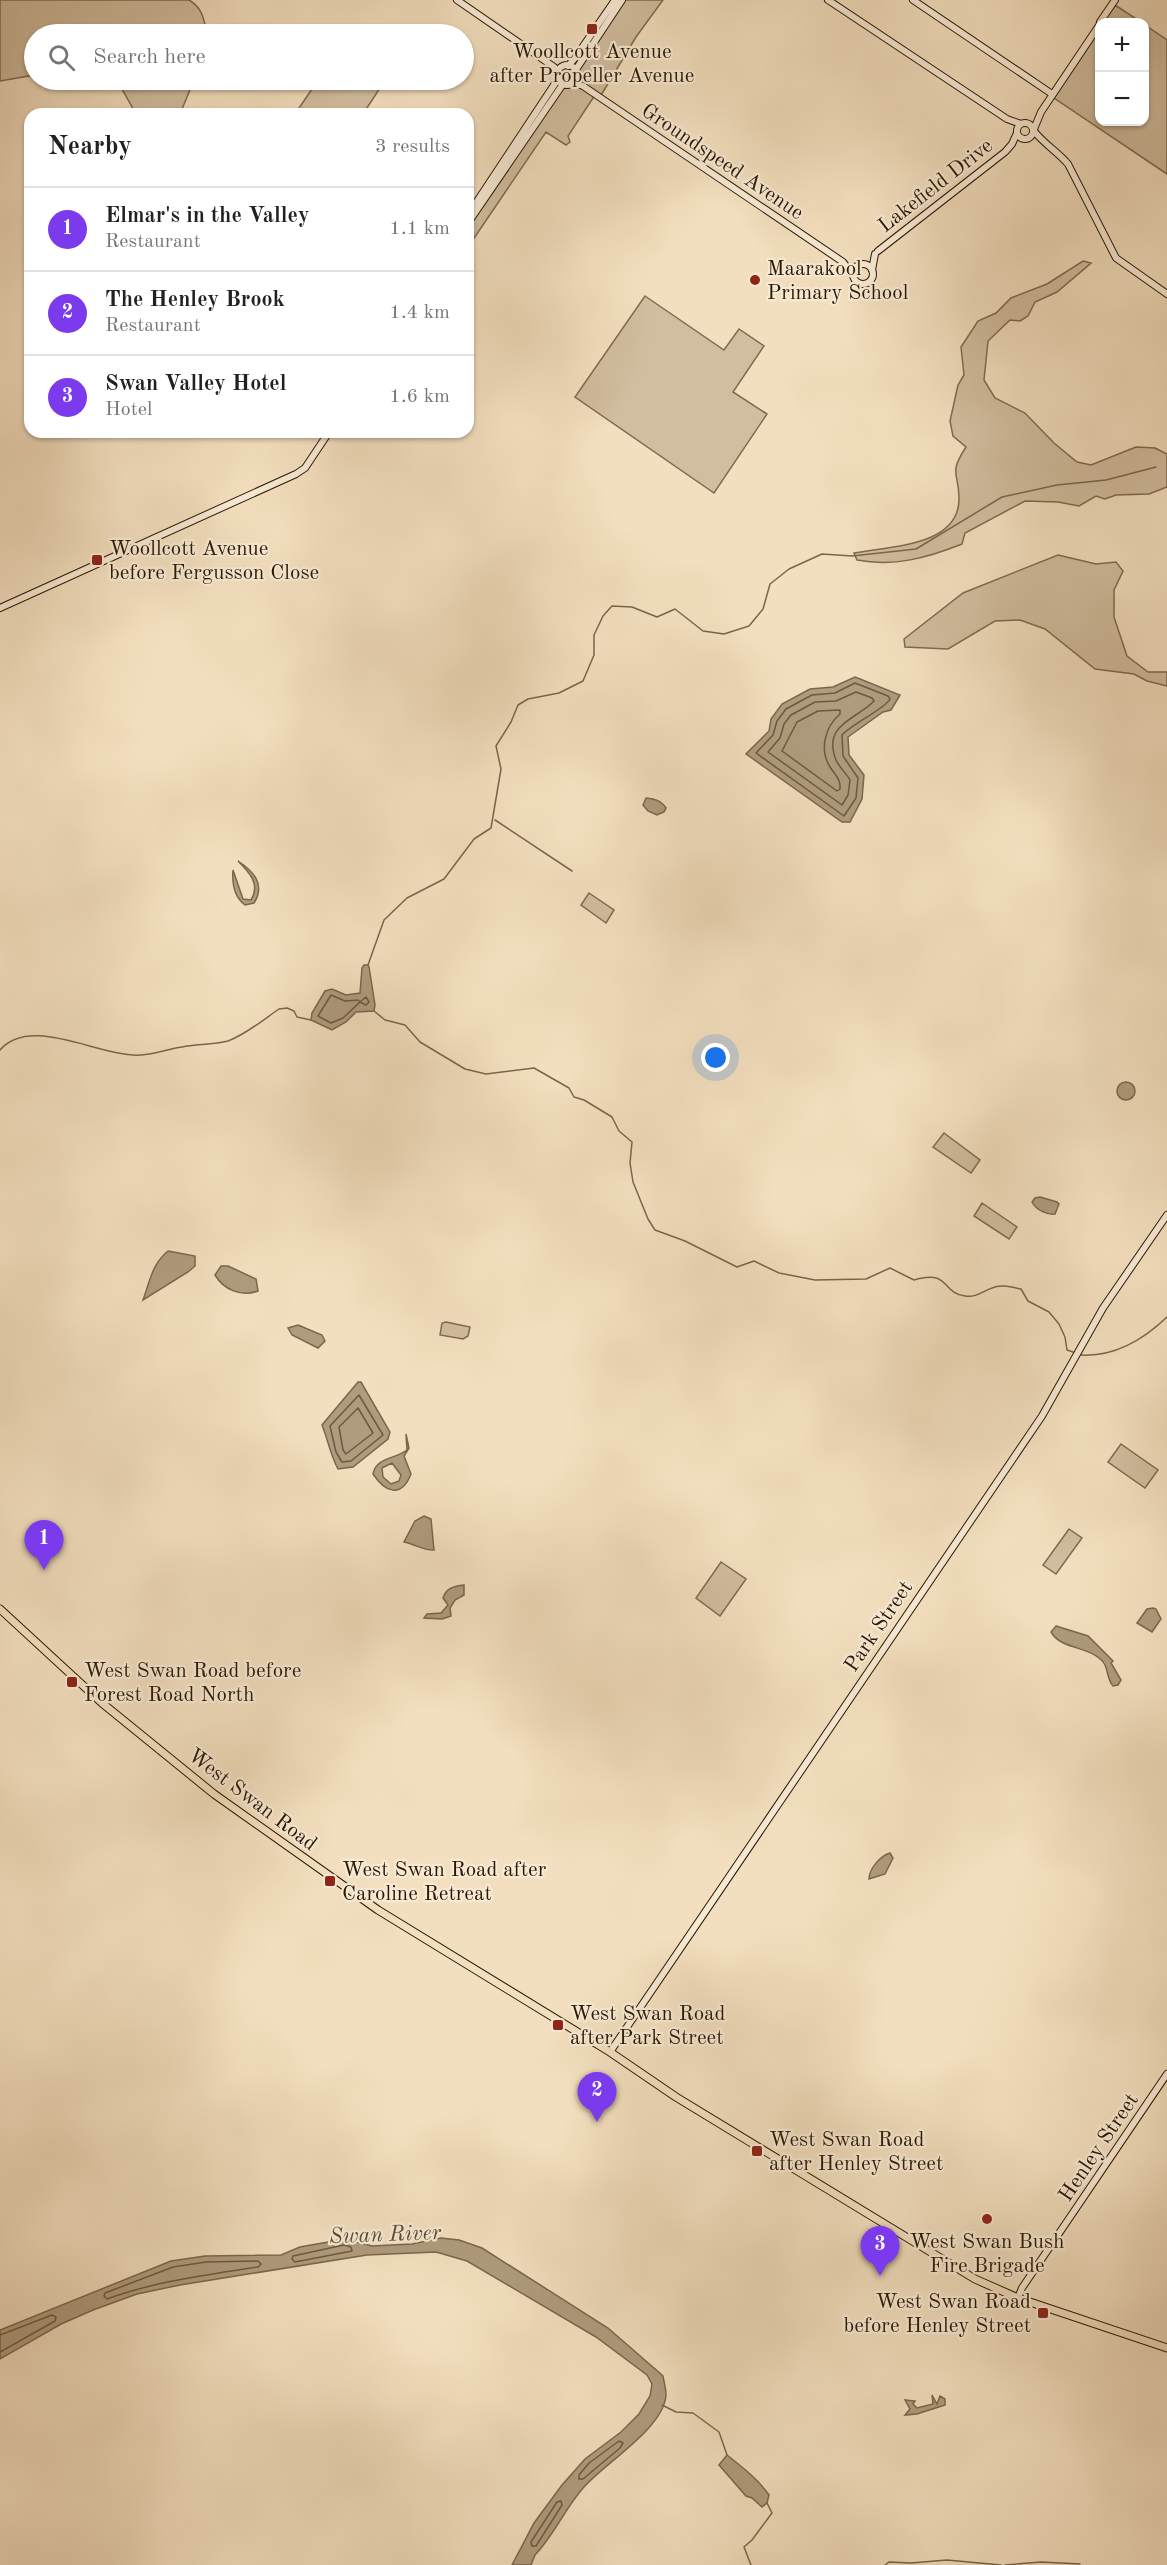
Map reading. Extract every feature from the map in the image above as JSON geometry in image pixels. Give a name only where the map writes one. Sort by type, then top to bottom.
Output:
[{"type":"main road","name":"West Swan Road","points":[[0,1609],[102,1702],[214,1794],[378,1910],[610,2052],[676,2097],[975,2279],[1018,2298],[1167,2348]]},
{"type":"street","points":[[458,0],[554,67],[560,79]]},
{"type":"street","points":[[474,214],[560,79],[565,67],[615,0]]},
{"type":"street","points":[[575,77],[622,0]]},
{"type":"street","points":[[828,0],[1007,119],[1026,139],[1044,144],[1060,155],[1076,176],[1116,258],[1167,294]]},
{"type":"street","points":[[913,0],[1052,94]]},
{"type":"street","points":[[1103,18],[1114,0]]},
{"type":"street","points":[[1026,139],[1034,130],[1052,94],[1095,30]]},
{"type":"street","points":[[554,67],[565,67],[575,77]]},
{"type":"street","points":[[474,206],[560,79],[575,77]]},
{"type":"street","name":"Groundspeed Avenue","points":[[575,77],[583,86],[843,262],[852,273]]},
{"type":"street","points":[[1024,123],[1041,112]]},
{"type":"street","points":[[1007,119],[1024,123],[1034,130],[1044,144]]},
{"type":"street","name":"Lakefield Drive","points":[[1012,144],[1024,123]]},
{"type":"street","name":"Lakefield Drive","points":[[878,251],[1012,144],[1026,139]]},
{"type":"street","name":"Lakefield Drive","points":[[861,264],[875,254],[872,270]]},
{"type":"street","name":"Groundspeed Avenue","points":[[843,262],[861,264]]},
{"type":"street","points":[[861,264],[872,270],[871,280],[866,284],[856,282],[852,273],[861,264]]},
{"type":"street","points":[[0,608],[296,474],[305,468],[325,438]]},
{"type":"street","name":"Park Street","points":[[610,2052],[1042,1416],[1103,1308],[1167,1215]]},
{"type":"street","name":"Henley Street","points":[[1018,2298],[1022,2288],[1167,2074]]},
{"type":"shaded area","points":[[0,0],[189,0],[194,3],[204,19],[205,24],[24,24],[24,77],[0,81]]},
{"type":"shaded area","points":[[625,0],[663,0],[636,37],[600,97],[595,95],[568,136],[570,142],[566,145],[546,132],[474,238],[474,214],[563,84],[573,83],[577,77],[575,71]]},
{"type":"shaded area","points":[[1115,5],[1135,18],[1106,18]]},
{"type":"shaded area","points":[[1149,28],[1167,40],[1167,174],[1096,126],[1149,126]]},
{"type":"shaded area","points":[[1095,34],[1095,126],[1054,98]]},
{"type":"shaded area","points":[[123,90],[190,90],[182,108],[133,108]]},
{"type":"shaded area","points":[[311,90],[379,90],[367,108],[299,108]]},
{"type":"shaded area","points":[[1083,261],[1091,263],[1057,292],[1035,302],[1028,316],[1020,321],[1010,320],[988,341],[984,380],[995,398],[1025,413],[1054,443],[1077,462],[1091,465],[1136,447],[1155,448],[1167,454],[1167,487],[1149,494],[1116,495],[1105,499],[1096,496],[1079,506],[1058,502],[1025,501],[965,533],[962,544],[949,549],[897,562],[857,560],[854,553],[919,541],[947,527],[956,515],[959,490],[956,468],[966,447],[953,436],[950,421],[958,385],[964,375],[961,347],[978,321],[996,313],[1011,298],[1047,284]]},
{"type":"shaded area","points":[[645,296],[724,350],[739,329],[764,346],[733,392],[767,414],[714,493],[575,397]]},
{"type":"shaded area","points":[[1058,555],[1096,564],[1116,562],[1123,571],[1114,590],[1114,617],[1127,656],[1148,672],[1167,672],[1167,686],[1147,681],[1134,674],[1095,669],[1045,629],[1020,620],[995,621],[948,649],[905,647],[904,639],[963,593]]},
{"type":"shaded area","points":[[589,893],[614,910],[606,923],[581,905]]},
{"type":"shaded area","points":[[944,1133],[980,1160],[971,1173],[933,1147]]},
{"type":"shaded area","points":[[982,1203],[1017,1227],[1009,1239],[974,1216]]},
{"type":"shaded area","points":[[442,1323],[470,1327],[468,1336],[463,1339],[440,1335]]},
{"type":"shaded area","points":[[1121,1444],[1158,1470],[1145,1488],[1108,1462]]},
{"type":"shaded area","points":[[1069,1529],[1082,1538],[1056,1574],[1043,1565]]},
{"type":"shaded area","points":[[721,1562],[746,1579],[720,1616],[696,1598]]},
{"type":"water","points":[[855,677],[900,695],[891,710],[883,712],[848,737],[849,755],[864,775],[862,799],[850,822],[842,822],[746,754],[769,731],[771,719],[782,704],[810,689],[833,687]]},
{"type":"water","points":[[646,798],[662,803],[666,808],[664,812],[657,815],[648,811],[643,805]]},
{"type":"water","points":[[238,861],[249,869],[258,884],[259,890],[254,903],[245,905],[236,894],[233,885],[233,870],[243,899],[251,900],[255,889],[250,874]]},
{"type":"water","points":[[364,965],[369,967],[374,1011],[356,1012],[346,1022],[332,1030],[311,1020],[312,1013],[325,991],[332,989],[346,995],[360,993]]},
{"type":"water","points":[[1126,1082],[1132,1085],[1135,1091],[1132,1097],[1126,1100],[1120,1097],[1117,1091],[1120,1085]]},
{"type":"water","points":[[1040,1197],[1059,1204],[1055,1214],[1042,1211],[1034,1205],[1032,1202],[1035,1198]]},
{"type":"water","points":[[168,1251],[195,1256],[195,1266],[143,1300],[155,1267]]},
{"type":"water","points":[[221,1266],[228,1266],[256,1279],[258,1291],[239,1293],[223,1285],[215,1275]]},
{"type":"water","points":[[298,1325],[322,1335],[325,1341],[318,1348],[292,1335],[288,1328]]},
{"type":"water","points":[[358,1382],[361,1382],[390,1432],[388,1439],[353,1467],[338,1469],[322,1425]]},
{"type":"water","points":[[406,1434],[409,1448],[404,1456],[411,1474],[403,1487],[398,1490],[388,1489],[373,1474],[375,1468],[382,1461],[407,1450]],"holes":[[[392,1463],[401,1475],[399,1481],[391,1484],[383,1477],[382,1468]]]},
{"type":"water","points":[[424,1516],[431,1519],[434,1550],[404,1542],[415,1521]]},
{"type":"water","points":[[464,1585],[464,1595],[455,1600],[450,1608],[451,1616],[442,1619],[424,1618],[427,1614],[441,1613],[448,1605],[443,1598],[446,1592]]},
{"type":"water","points":[[1147,1609],[1156,1609],[1161,1619],[1152,1632],[1137,1623]]},
{"type":"water","points":[[1056,1626],[1088,1636],[1113,1661],[1111,1663],[1121,1680],[1118,1685],[1113,1686],[1105,1664],[1099,1658],[1055,1638],[1051,1632]]},
{"type":"water","points":[[890,1853],[893,1858],[885,1874],[869,1879],[876,1863]]},
{"type":"water","name":"Swan River","points":[[441,2238],[459,2240],[482,2248],[608,2328],[663,2376],[666,2395],[663,2407],[655,2420],[645,2432],[584,2487],[535,2555],[531,2565],[512,2565],[534,2523],[585,2459],[621,2432],[639,2414],[650,2396],[652,2384],[647,2375],[596,2337],[467,2261],[436,2252],[367,2255],[137,2294],[61,2324],[0,2359],[0,2330],[171,2261],[205,2256],[281,2255],[300,2247],[345,2239],[372,2246],[412,2244]]},
{"type":"water","points":[[932,2395],[937,2404],[940,2396],[945,2399],[945,2405],[917,2414],[905,2415],[910,2409],[905,2400],[915,2401],[913,2404],[917,2408],[933,2404]]},
{"type":"water","points":[[727,2455],[765,2489],[769,2495],[767,2503],[762,2507],[746,2496],[719,2465]]},
{"type":"waterway","points":[[368,965],[384,920],[407,898],[444,879],[474,839],[491,828],[501,769],[496,746],[511,722],[518,705],[528,699],[559,693],[583,681],[594,655],[594,635],[603,616],[612,606],[632,607],[657,617],[675,609],[703,631],[724,634],[749,626],[763,609],[770,584],[789,569],[822,554],[852,556],[916,549],[1002,497],[1057,485],[1106,480],[1156,467]]},
{"type":"waterway","points":[[495,820],[572,871]]},
{"type":"waterway","points":[[0,1050],[13,1040],[29,1036],[67,1040],[125,1054],[141,1055],[228,1041],[279,1009],[287,1008],[294,1011],[297,1017],[311,1020]]},
{"type":"waterway","points":[[374,1011],[385,1020],[405,1025],[420,1042],[465,1069],[486,1074],[534,1068],[569,1088],[574,1097],[584,1100],[612,1117],[619,1131],[632,1142],[630,1163],[633,1182],[655,1230],[685,1241],[737,1267],[754,1261],[779,1273],[815,1280],[866,1279],[890,1268],[914,1280],[926,1277],[940,1279],[952,1291],[965,1296],[976,1295],[999,1286],[1021,1289],[1028,1301],[1049,1312],[1059,1324],[1065,1337],[1067,1350],[1073,1352]]},
{"type":"waterway","points":[[1081,1355],[1117,1350],[1138,1340],[1167,1317]]},
{"type":"waterway","points":[[662,2405],[676,2412],[693,2413],[719,2432],[727,2455]]},
{"type":"waterway","points":[[751,2565],[744,2547],[772,2513],[767,2503]]},
{"type":"waterway","points":[[885,2565],[889,2562],[947,2560],[1001,2565]]},
{"type":"waterway","points":[[1005,2565],[1041,2562],[1080,2564]]},
{"type":"place","name":"Woollcott Avenue after Propeller Avenue","points":[[592,29]]},
{"type":"place","name":"Maarakool Primary School","points":[[755,280]]},
{"type":"place","name":"Woollcott Avenue before Fergusson Close","points":[[97,560]]},
{"type":"place","name":"Elmar's in the Valley","points":[[44,1570]]},
{"type":"place","name":"West Swan Road before Forest Road North","points":[[72,1682]]},
{"type":"place","name":"West Swan Road after Caroline Retreat","points":[[330,1881]]},
{"type":"place","name":"West Swan Road after Park Street","points":[[558,2025]]},
{"type":"place","name":"The Henley Brook","points":[[597,2122]]},
{"type":"place","name":"West Swan Road after Henley Street","points":[[757,2151]]},
{"type":"place","name":"West Swan Bush Fire Brigade","points":[[987,2219]]},
{"type":"place","name":"Swan Valley Hotel","points":[[880,2276]]},
{"type":"place","name":"West Swan Road before Henley Street","points":[[1043,2313]]}]
